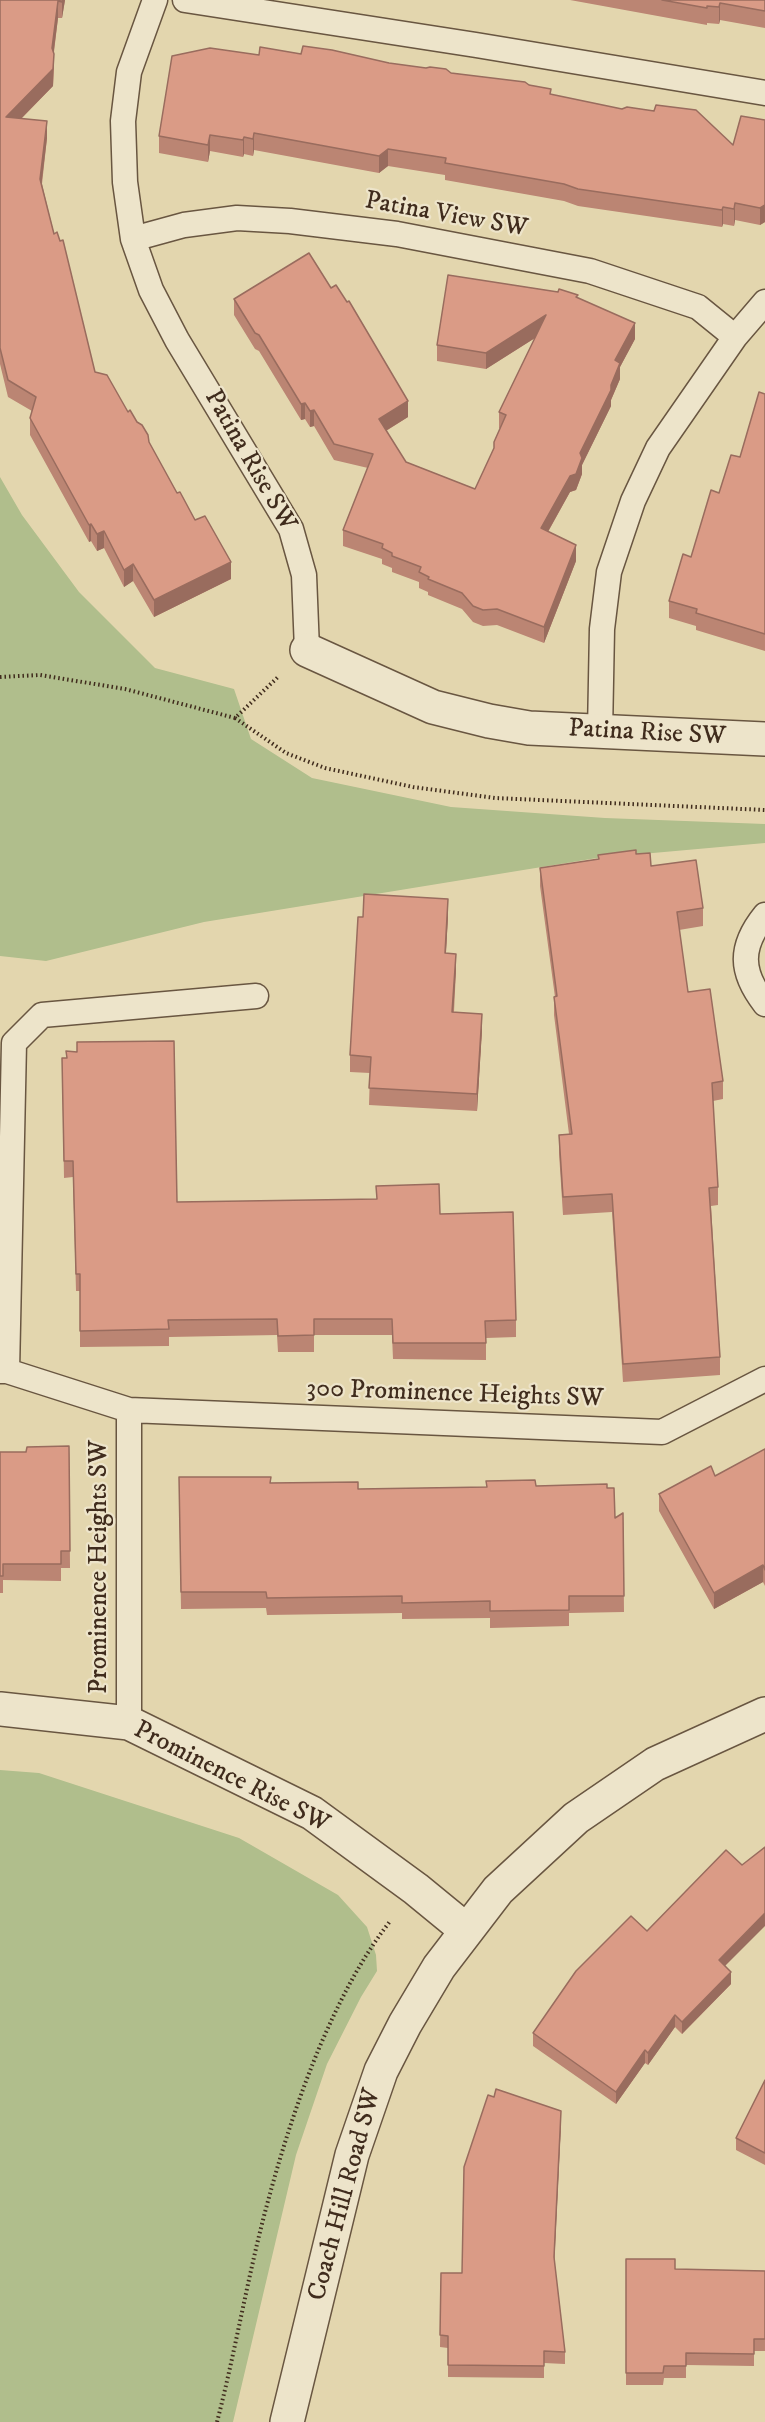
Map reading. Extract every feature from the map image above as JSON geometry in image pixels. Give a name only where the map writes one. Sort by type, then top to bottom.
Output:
[{"type":"street","name":"Patina Rise SW","points":[[307,650],[433,707],[529,728],[765,739]]},
{"type":"street","name":"Prominence Rise SW","points":[[0,1709],[129,1723],[312,1813],[416,1889],[466,1930]]},
{"type":"street","name":"Coach Hill Road SW","points":[[292,2421],[352,2155],[381,2072],[433,1977],[498,1890],[576,1818],[655,1764],[765,1714]]},
{"type":"lane","name":"Patina Rise SW","points":[[155,0],[129,72],[123,121],[125,182],[133,239],[151,290],[177,340],[291,529],[304,575],[307,650]]},
{"type":"lane","points":[[185,0],[765,93]]},
{"type":"lane","name":"Patina View SW","points":[[133,239],[184,225],[237,218],[290,221],[397,234],[590,271],[698,307],[735,337]]},
{"type":"lane","points":[[600,732],[602,629],[609,572],[626,522],[658,448],[735,337],[765,302]]},
{"type":"lane","points":[[765,915],[753,930],[746,949],[746,969],[752,988],[765,1004]]},
{"type":"lane","points":[[4,1371],[14,1043],[42,1015],[256,996]]},
{"type":"lane","name":"300 Prominence Heights SW","points":[[4,1371],[129,1410],[662,1432],[765,1379]]},
{"type":"lane","name":"Prominence Heights SW","points":[[129,1410],[129,1723]]},
{"type":"path","points":[[235,718],[307,650]]},
{"type":"path","points":[[0,677],[40,675],[125,689],[235,718],[286,753],[324,768],[413,787],[495,798],[765,810]]},
{"type":"path","points":[[217,2422],[268,2201],[303,2087],[335,2011],[367,1950],[416,1889]]},
{"type":"green space","points":[[0,477],[22,515],[79,592],[155,668],[234,689],[251,739],[312,778],[451,807],[605,818],[765,824],[765,843],[597,858],[204,922],[46,961],[0,956]]},
{"type":"green space","points":[[0,1770],[39,1773],[239,1838],[338,1895],[367,1927],[376,1955],[377,1971],[327,2064],[296,2155],[233,2422],[0,2422]]},
{"type":"building","points":[[0,0],[63,0],[58,1],[52,48],[53,69],[6,117],[47,121],[40,179],[54,234],[57,232],[60,241],[63,240],[95,372],[107,375],[128,412],[130,410],[148,435],[149,442],[177,493],[180,492],[195,520],[205,516],[231,562],[154,600],[133,564],[124,570],[104,531],[97,534],[91,524],[89,525],[30,418],[36,397],[8,380],[0,348]]},
{"type":"building","points":[[662,0],[765,0],[765,11],[720,3],[719,7],[707,6],[707,8]]},
{"type":"building","points":[[303,46],[389,63],[446,69],[451,73],[525,82],[529,85],[551,89],[550,94],[622,109],[627,107],[654,111],[656,105],[696,110],[733,145],[741,116],[765,120],[765,205],[760,208],[735,203],[734,209],[723,207],[722,210],[578,189],[564,184],[445,163],[446,158],[388,149],[379,156],[254,133],[253,139],[244,137],[243,140],[210,135],[208,145],[159,136],[172,56],[210,48],[259,55],[260,47],[301,54]]},
{"type":"building","points":[[309,253],[331,288],[336,285],[347,302],[349,301],[408,401],[379,419],[406,462],[475,489],[506,415],[499,412],[546,315],[486,353],[437,345],[448,275],[558,292],[559,289],[578,295],[576,297],[635,323],[615,360],[620,363],[611,390],[580,453],[582,458],[576,474],[570,476],[541,528],[576,545],[544,627],[497,609],[483,610],[473,606],[462,593],[428,579],[429,577],[419,572],[421,567],[392,556],[392,553],[382,548],[383,544],[343,530],[373,454],[334,444],[314,410],[310,411],[305,403],[301,404],[234,299]]},
{"type":"building","points":[[759,392],[765,394],[765,634],[696,613],[697,609],[669,601],[683,554],[691,557],[711,490],[719,493],[731,455],[740,457]]},
{"type":"building","points":[[636,850],[636,854],[650,853],[651,866],[696,860],[703,908],[677,912],[688,992],[710,989],[723,1081],[712,1083],[718,1187],[709,1188],[720,1357],[623,1364],[612,1194],[563,1197],[559,1135],[572,1134],[540,868],[599,859],[598,855]]},
{"type":"building","points":[[364,894],[448,899],[445,953],[456,954],[452,1012],[482,1014],[477,1094],[369,1088],[371,1057],[350,1055],[358,917],[363,917]]},
{"type":"building","points":[[174,1041],[177,1202],[377,1199],[376,1186],[439,1184],[440,1214],[513,1212],[516,1320],[485,1321],[486,1343],[393,1343],[392,1319],[314,1319],[314,1335],[278,1336],[277,1319],[168,1320],[169,1329],[80,1331],[80,1274],[76,1274],[73,1161],[64,1161],[62,1058],[67,1058],[66,1051],[77,1052],[77,1042]]},
{"type":"building","points":[[69,1446],[70,1551],[61,1551],[61,1564],[3,1564],[3,1576],[0,1576],[0,1452],[26,1452],[27,1447]]},
{"type":"building","points":[[765,1449],[765,1570],[763,1565],[714,1593],[659,1494],[711,1466],[715,1476]]},
{"type":"building","points":[[179,1477],[271,1477],[270,1483],[358,1482],[358,1489],[487,1487],[486,1481],[535,1480],[536,1486],[607,1484],[607,1488],[614,1488],[615,1518],[623,1513],[624,1596],[569,1596],[569,1610],[490,1611],[490,1601],[402,1603],[402,1596],[267,1598],[266,1592],[181,1592]]},
{"type":"building","points":[[765,1847],[765,1913],[719,1960],[731,1972],[682,2022],[675,2015],[648,2053],[645,2050],[616,2092],[533,2033],[576,1971],[631,1916],[647,1931],[726,1850],[742,1865]]},
{"type":"building","points":[[765,2080],[765,2153],[736,2138]]},
{"type":"building","points":[[496,2089],[561,2111],[554,2257],[565,2352],[544,2351],[544,2366],[448,2365],[448,2336],[440,2335],[441,2273],[462,2273],[464,2167],[488,2095],[494,2097]]},
{"type":"building","points":[[626,2259],[675,2259],[675,2269],[765,2271],[765,2339],[754,2339],[754,2354],[686,2353],[686,2366],[664,2366],[663,2373],[626,2373]]}]
